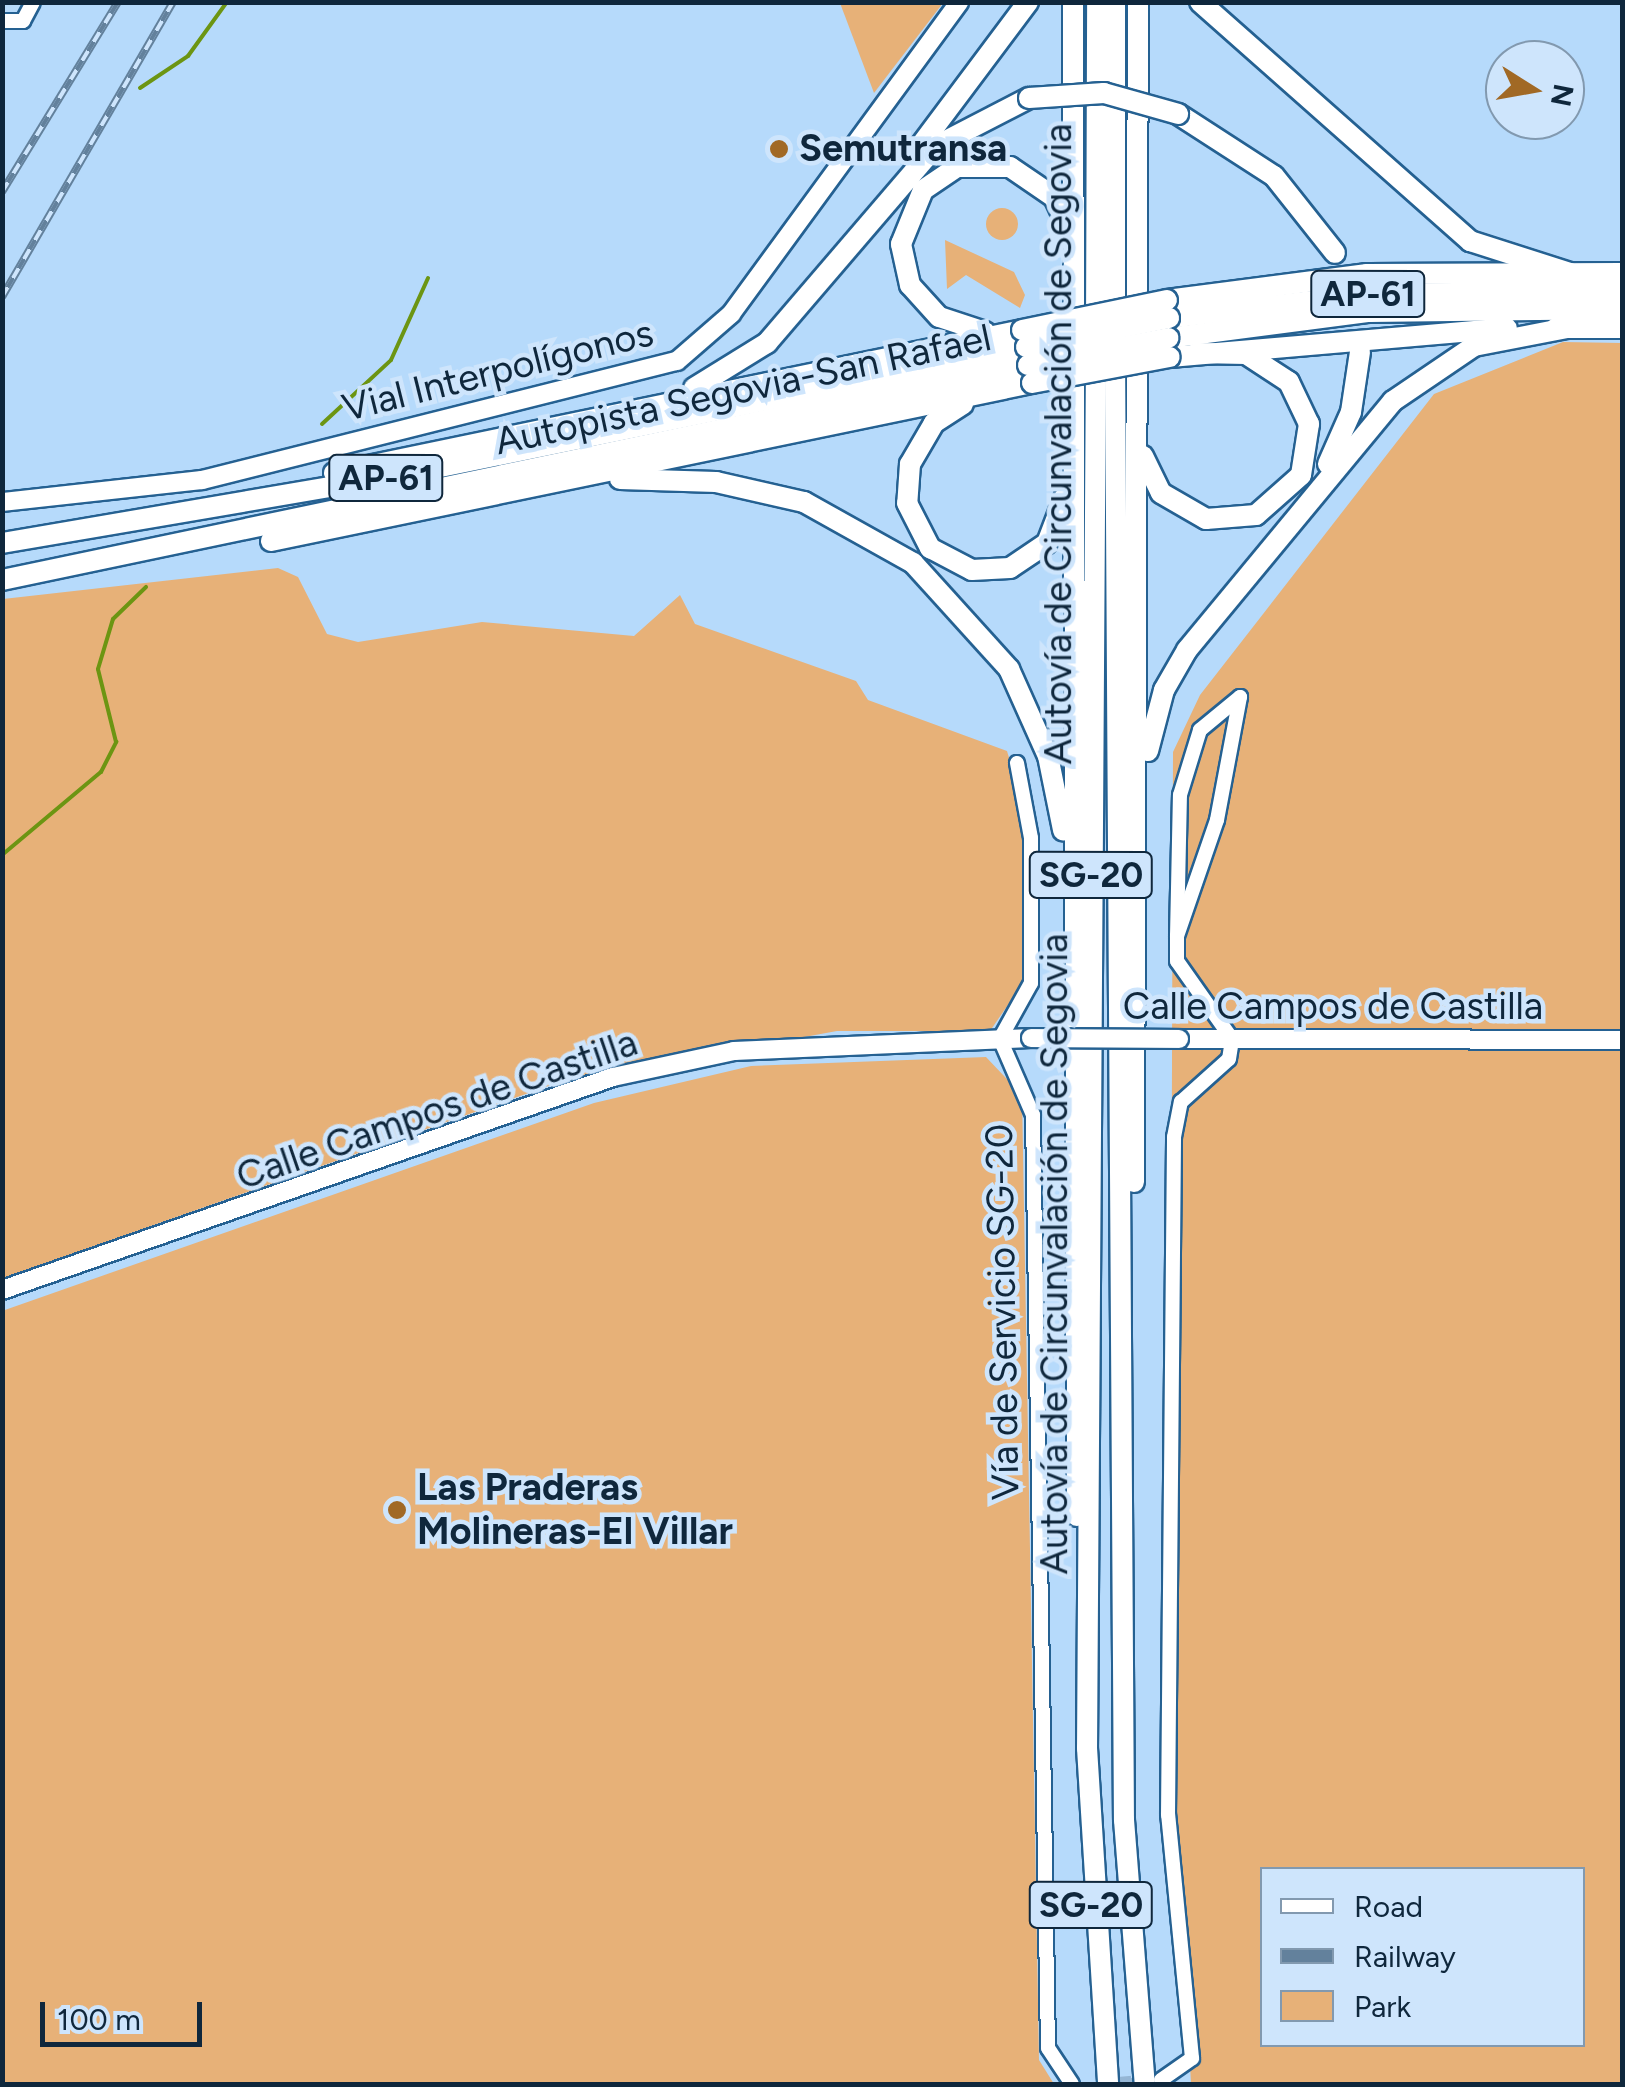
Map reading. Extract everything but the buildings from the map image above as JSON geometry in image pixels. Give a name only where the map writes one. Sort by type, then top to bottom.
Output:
[{"type":"highway","points":[[752,357],[1028,2]]},
{"type":"highway","points":[[1072,1008],[1073,2]]},
{"type":"highway","name":"Autovía de Circunvalación de Segovia","points":[[1097,2],[1087,1748],[1108,2084]]},
{"type":"highway","name":"Autovía de Circunvalación de Segovia","points":[[1115,2],[1124,1855],[1153,2082]]},
{"type":"highway","points":[[1124,1529],[1137,868],[1138,2]]},
{"type":"highway","points":[[1200,2],[1470,240],[1570,273]]},
{"type":"highway","points":[[566,424],[715,380],[752,357],[926,156],[978,117],[1029,98],[1104,93],[1178,114],[1274,176],[1335,253]]},
{"type":"highway","points":[[1027,356],[963,329],[916,296],[901,244],[923,190],[974,164],[1026,174],[1060,209],[1071,262]]},
{"type":"highway","points":[[48,537],[566,424],[1027,356],[1169,328],[1287,279],[1622,273]]},
{"type":"highway","name":"Autopista Segovia-San Rafael","points":[[2,543],[1370,294],[1622,292]]},
{"type":"highway","name":"Autopista Segovia-San Rafael","points":[[1169,328],[1369,312],[1622,309]]},
{"type":"highway","points":[[1138,408],[1146,466],[1174,506],[1226,521],[1282,500],[1310,441],[1299,394],[1259,358],[1197,353],[1169,328]]},
{"type":"highway","points":[[1260,559],[1432,367],[1502,337],[1567,328]]},
{"type":"highway","points":[[1197,353],[1374,333],[1622,328]]},
{"type":"highway","points":[[1137,868],[1164,690],[1338,446],[1360,352]]},
{"type":"highway","points":[[1027,356],[1004,390],[941,418],[910,464],[914,524],[948,561],[1001,571],[1038,552],[1060,519],[1072,434]]},
{"type":"highway","name":"Autopista Segovia-San Rafael","points":[[2,580],[1027,356]]},
{"type":"highway","points":[[455,506],[1004,390]]},
{"type":"highway","points":[[41,574],[618,479],[716,482],[804,502],[913,563],[1009,669],[1048,756],[1066,845],[1087,1748]]},
{"type":"main road","name":"Vial Interpolígonos","points":[[2,502],[202,480],[678,361],[731,314],[959,2]]},
{"type":"main road","name":"Calle Campos de Castilla","points":[[2,1290],[613,1077],[734,1052],[1031,1038],[1622,1040]]},
{"type":"street","points":[[7,22],[34,2]]},
{"type":"street","points":[[1153,2082],[1192,2058],[1168,1742],[1174,1137],[1180,1102],[1229,1059],[1232,1039],[1184,982],[1177,936],[1182,772],[1212,714],[1240,697],[1213,837],[1177,936]]},
{"type":"street","points":[[1000,1039],[1031,983],[1031,838],[1017,762]]},
{"type":"street","name":"Vía de Servicio SG-20","points":[[1000,1039],[1034,1116],[1048,1822],[1048,2048],[1072,2084]]},
{"type":"green space","points":[[943,2],[874,93],[840,3]]},
{"type":"green space","points":[[1002,208],[1013,213],[1018,224],[1013,235],[1002,240],[991,235],[986,224],[991,213]]},
{"type":"green space","points":[[945,240],[1014,272],[1025,295],[1020,308],[966,275],[947,289]]},
{"type":"green space","points":[[1563,342],[1622,343],[1622,2084],[1191,2084],[1170,1681],[1173,752],[1200,695],[1434,394]]},
{"type":"green space","points":[[278,568],[298,577],[327,634],[358,642],[482,622],[634,636],[680,595],[695,624],[856,681],[868,700],[1007,751],[1027,817],[1023,983],[990,1031],[837,1031],[563,1081],[3,1278],[3,599]]},
{"type":"green space","points":[[986,1057],[1022,1095],[1039,2060],[1054,2084],[3,2084],[2,1311],[594,1103],[751,1066]]},
{"type":"waterway","points":[[140,88],[188,56],[227,2]]},
{"type":"waterway","points":[[322,424],[391,360],[428,278]]},
{"type":"waterway","points":[[2,855],[101,772],[116,742],[98,669],[113,619],[146,587]]},
{"type":"tunnel","points":[[1118,2084],[1150,2081]]},
{"type":"railway","points":[[2,192],[118,2]]},
{"type":"railway","points":[[2,297],[173,2]]},
{"type":"place","name":"Semutransa","points":[[779,149]]},
{"type":"place","name":"Las Praderas Molineras-El Villar","points":[[397,1510]]}]
